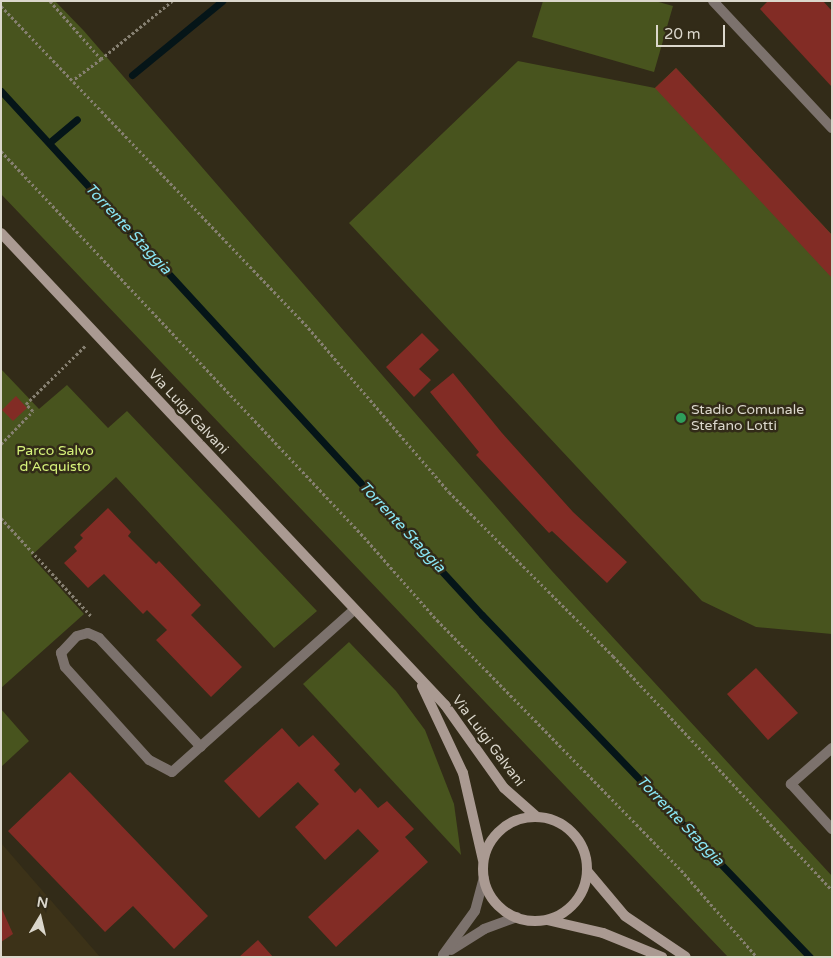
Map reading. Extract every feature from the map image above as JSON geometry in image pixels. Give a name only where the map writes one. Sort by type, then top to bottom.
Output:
[{"type":"main road","name":"Via Luigi Galvani","points":[[1,233],[459,721],[504,788],[537,817],[563,824],[574,834],[582,845],[588,872],[619,911],[686,957]]},
{"type":"main road","name":"Via Luigi Galvani","points":[[420,680],[463,773],[484,862],[484,878],[495,902],[517,917],[546,920],[603,932],[662,957]]},
{"type":"main road","name":"Via Luigi Galvani","points":[[484,862],[490,844],[501,829],[512,822],[537,817]]},
{"type":"main road","points":[[546,920],[570,908],[582,891],[588,872]]},
{"type":"street","points":[[713,1],[832,128]]},
{"type":"street","points":[[201,747],[92,634],[80,634],[65,646],[61,658],[64,667],[149,760],[172,772],[201,747],[354,610]]},
{"type":"street","points":[[832,748],[791,784],[832,829]]},
{"type":"street","points":[[442,956],[475,911],[484,878]]},
{"type":"street","points":[[442,956],[484,929],[517,917]]},
{"type":"path","points":[[50,1],[101,59]]},
{"type":"path","points":[[73,80],[172,1]]},
{"type":"path","points":[[1,6],[305,324],[449,492],[613,656],[832,890]]},
{"type":"path","points":[[1,151],[364,537],[437,620],[681,870],[757,957]]},
{"type":"path","points":[[1,444],[33,411],[26,404],[96,335]]},
{"type":"path","points":[[1,518],[90,615],[94,627],[92,634]]},
{"type":"shaded area","points":[[1,843],[100,957],[1,957]]},
{"type":"green space","points":[[1,1],[55,1],[84,31],[552,571],[832,876],[832,957],[728,957],[1,194]]},
{"type":"green space","points":[[543,1],[655,1],[673,6],[654,72],[532,37]]},
{"type":"green space","name":"Stadio Comunale Stefano Lotti","points":[[518,61],[655,88],[676,68],[832,235],[832,634],[756,627],[702,601],[349,223]]},
{"type":"green space","name":"Parco Salvo d'Acquisto","points":[[1,369],[39,409],[67,385],[108,428],[127,411],[317,611],[274,648],[116,477],[31,556],[84,614],[1,688]]},
{"type":"green space","points":[[349,642],[396,691],[425,730],[454,804],[461,855],[303,684]]},
{"type":"green space","points":[[1,709],[29,741],[1,767]]},
{"type":"building","points":[[768,1],[823,1],[832,11],[832,87],[760,9]]},
{"type":"building","points":[[676,68],[832,235],[832,278],[655,88]]},
{"type":"building","points":[[422,333],[439,350],[419,369],[431,380],[414,397],[386,367]]},
{"type":"building","points":[[453,373],[502,433],[573,512],[627,562],[607,583],[552,531],[549,533],[476,455],[479,452],[430,392]]},
{"type":"building","points":[[16,396],[27,408],[13,421],[2,410]]},
{"type":"building","points":[[108,508],[131,532],[128,536],[156,564],[159,561],[201,605],[191,615],[242,667],[211,697],[156,640],[167,630],[147,610],[143,614],[104,574],[88,588],[64,563],[77,551],[74,547],[83,538],[80,535]]},
{"type":"building","points":[[756,668],[798,713],[768,740],[727,694]]},
{"type":"building","points":[[282,728],[299,747],[313,735],[340,764],[334,770],[355,793],[360,788],[378,808],[387,801],[414,829],[405,837],[428,862],[336,947],[308,917],[379,851],[358,829],[325,860],[295,827],[319,804],[298,782],[259,818],[224,781]]},
{"type":"building","points":[[70,772],[208,916],[174,949],[133,906],[105,932],[8,831]]},
{"type":"building","points":[[1,907],[13,934],[1,942]]},
{"type":"building","points":[[258,940],[273,957],[239,957]]},
{"type":"waterway","points":[[132,75],[222,1]]},
{"type":"waterway","name":"Torrente Staggia","points":[[1,91],[482,615],[810,957]]},
{"type":"waterway","points":[[50,142],[77,119]]},
{"type":"place","name":"Stadio Comunale Stefano Lotti","points":[[681,418]]}]
